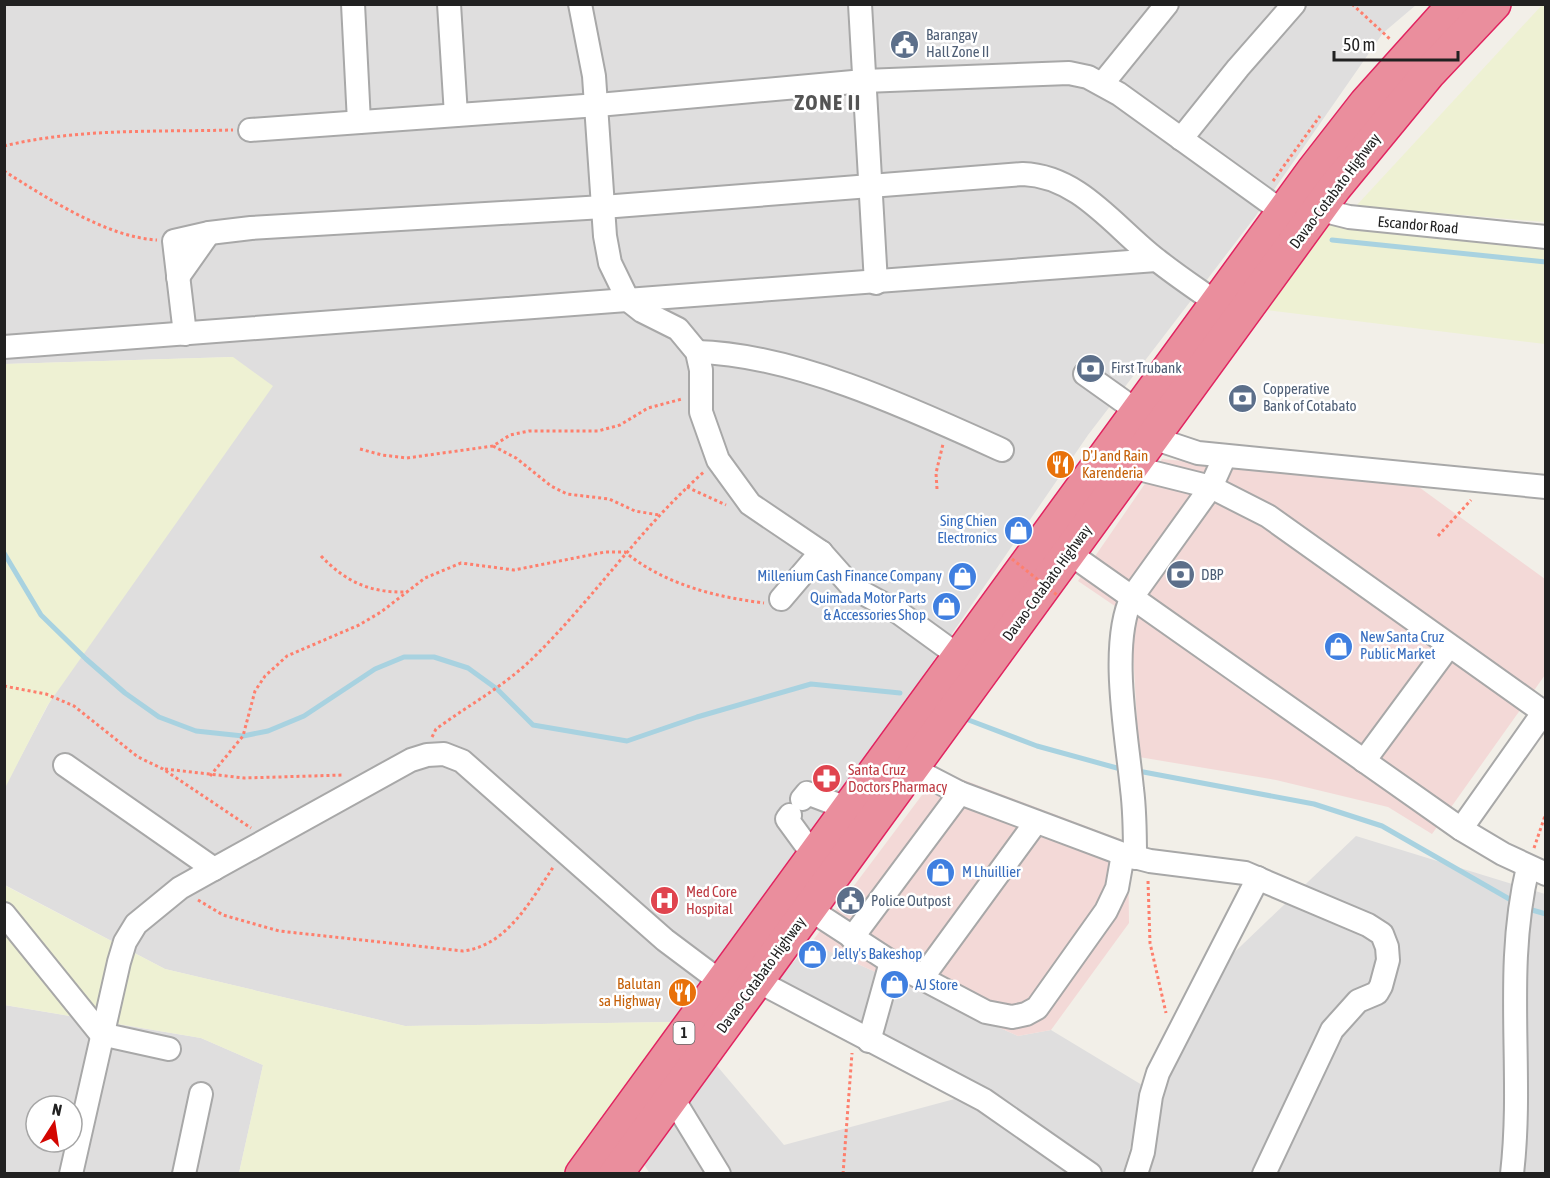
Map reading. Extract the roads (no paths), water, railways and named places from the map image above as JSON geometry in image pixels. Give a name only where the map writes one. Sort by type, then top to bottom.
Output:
[{"type":"highway","name":"Davao-Cotabato Highway","points":[[1145,424],[1218,304],[1407,56],[1455,4]]},
{"type":"highway","name":"Davao-Cotabato Highway","points":[[582,1173],[738,982],[901,762],[1145,424],[1294,207],[1428,74],[1494,4]]},
{"type":"highway","name":"Davao-Cotabato Highway","points":[[798,901],[814,856],[849,809],[901,762],[960,657],[1058,545]]},
{"type":"highway","name":"Davao-Cotabato Highway","points":[[616,1173],[672,1097],[738,982]]},
{"type":"street","points":[[353,4],[359,122]]},
{"type":"street","points":[[449,4],[456,115]]},
{"type":"street","points":[[580,4],[598,105],[603,207],[610,263],[628,300],[642,311],[678,329],[697,352],[701,370],[699,396],[704,420],[718,460],[750,504],[821,552],[852,587],[898,612],[960,657]]},
{"type":"street","points":[[860,4],[876,283]]},
{"type":"street","points":[[250,130],[598,105],[864,81],[1050,73],[1088,77],[1103,83],[1167,4]]},
{"type":"street","points":[[1181,139],[1238,68],[1294,4]]},
{"type":"street","name":"Escandor Road","points":[[1103,83],[1181,139],[1294,207],[1349,218],[1545,237]]},
{"type":"street","points":[[184,334],[174,241],[209,232],[603,207],[1042,175],[1060,182],[1097,207],[1156,260],[1218,304]]},
{"type":"street","points":[[178,277],[209,232]]},
{"type":"street","points":[[4,347],[876,283],[1156,260]]},
{"type":"street","points":[[697,352],[749,357],[789,368],[894,403],[1002,450]]},
{"type":"street","points":[[1085,374],[1145,424],[1181,449],[1225,456],[1545,487]]},
{"type":"street","points":[[798,901],[891,962],[986,1012],[1012,1017],[1036,1008],[1106,911],[1136,858],[1121,649],[1125,611],[1132,597],[1211,487],[1225,456]]},
{"type":"street","points":[[1120,459],[1211,487],[1268,516],[1544,714],[1461,829]]},
{"type":"street","points":[[1058,545],[1461,829],[1537,870],[1521,902],[1515,958],[1513,1002],[1516,1118],[1512,1173]]},
{"type":"street","points":[[781,599],[821,552]]},
{"type":"street","points":[[1364,761],[1449,646]]},
{"type":"street","points":[[71,1173],[101,1034],[124,942],[136,924],[180,888],[382,773],[427,754],[444,754],[462,761],[665,940],[738,982],[861,1037],[984,1100],[1090,1173]]},
{"type":"street","points":[[901,762],[960,793],[1136,858],[1233,870],[1258,878],[1382,934],[1387,947],[1388,960],[1385,978],[1377,993],[1358,1000],[1332,1030],[1264,1173]]},
{"type":"street","points":[[65,765],[214,869]]},
{"type":"street","points":[[814,856],[787,819],[807,793],[849,809]]},
{"type":"street","points":[[852,938],[960,793]]},
{"type":"street","points":[[922,978],[1036,822]]},
{"type":"street","points":[[1136,1173],[1143,1152],[1151,1096],[1173,1041],[1258,878]]},
{"type":"street","points":[[4,914],[101,1034],[169,1049]]},
{"type":"street","points":[[861,1037],[891,962]]},
{"type":"street","points":[[184,1173],[201,1094]]},
{"type":"street","points":[[672,1097],[719,1173]]},
{"type":"waterway","points":[[1332,240],[1546,262]]},
{"type":"waterway","points":[[4,553],[41,615],[86,659],[125,693],[159,717],[196,731],[243,736],[268,731],[304,716],[375,669],[404,657],[434,657],[468,668],[497,689],[533,725],[627,741],[697,717],[811,684],[900,693]]},
{"type":"waterway","points":[[966,719],[1037,746],[1117,768]]},
{"type":"waterway","points":[[1138,771],[1314,804],[1382,826],[1511,900]]},
{"type":"waterway","points":[[1532,910],[1546,914]]},
{"type":"place","name":"Barangay Hall Zone II","points":[[905,44]]},
{"type":"place","name":"First Trubank","points":[[1090,368]]},
{"type":"place","name":"Copperative Bank of Cotabato","points":[[1242,398]]},
{"type":"place","name":"D'J and Rain Karenderia","points":[[1061,465]]},
{"type":"place","name":"Sing Chien Electronics","points":[[1018,530]]},
{"type":"place","name":"DBP","points":[[1180,575]]},
{"type":"place","name":"Millenium Cash Finance Company","points":[[963,576]]},
{"type":"place","name":"Quimada Motor Parts & Accessories Shop","points":[[947,607]]},
{"type":"place","name":"New Santa Cruz Public Market","points":[[1339,646]]},
{"type":"place","name":"Santa Cruz Doctors Pharmacy","points":[[827,779]]},
{"type":"place","name":"M Lhuillier","points":[[941,872]]},
{"type":"place","name":"Med Core Hospital","points":[[665,901]]},
{"type":"place","name":"Police Outpost","points":[[850,901]]},
{"type":"place","name":"Jelly's Bakeshop","points":[[812,954]]},
{"type":"place","name":"AJ Store","points":[[894,985]]},
{"type":"place","name":"Balutan sa Highway","points":[[682,993]]},
{"type":"district","name":"ZONE II","points":[[828,103]]}]
